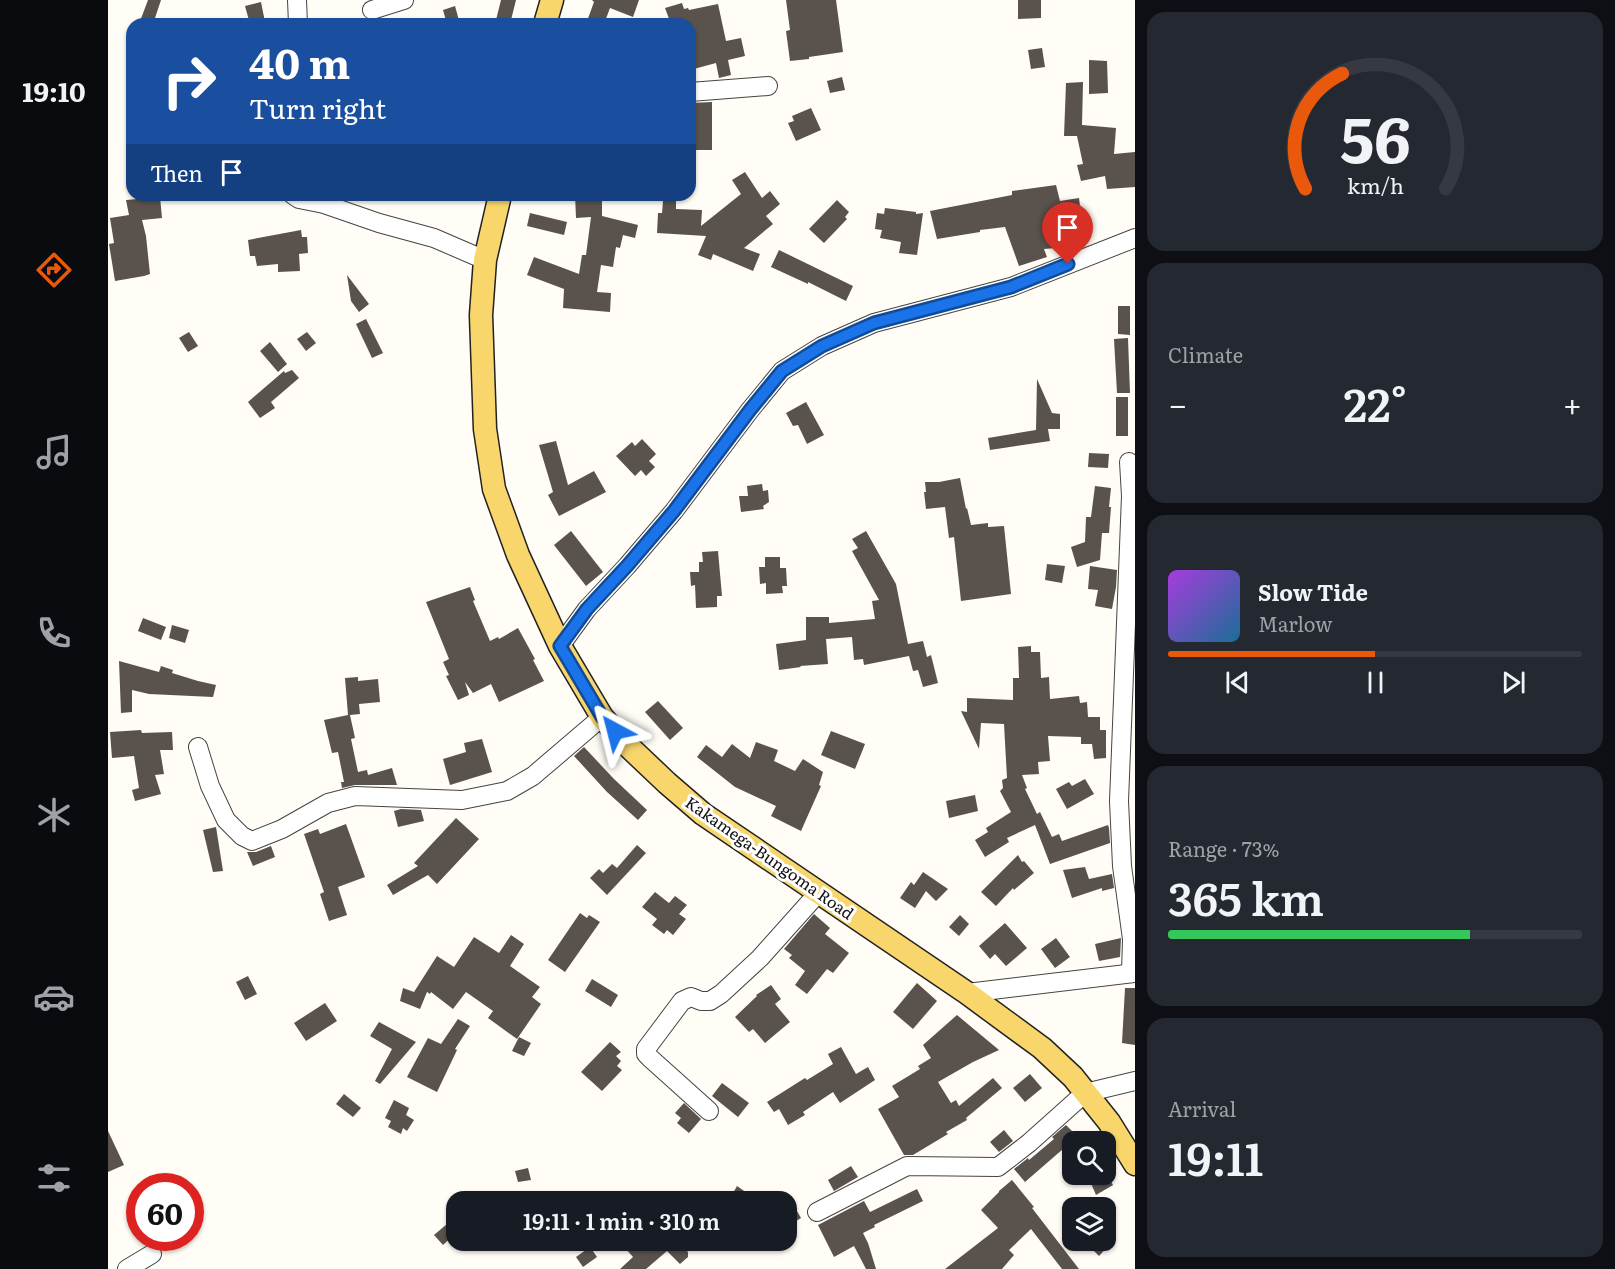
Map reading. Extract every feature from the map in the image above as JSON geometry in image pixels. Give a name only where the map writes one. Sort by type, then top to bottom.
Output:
[{"type":"main road","points":[[547,18],[552,0]]},
{"type":"main road","name":"Kakamega-Bungoma Road","points":[[499,201],[485,260],[481,315],[485,429],[494,489],[518,555],[560,646],[602,717],[628,746],[703,814],[967,993],[1042,1048],[1073,1077],[1109,1122],[1135,1164]]},
{"type":"street","points":[[297,0],[298,18]]},
{"type":"street","points":[[372,10],[404,0]]},
{"type":"street","points":[[696,92],[768,86]]},
{"type":"street","points":[[328,201],[379,223],[434,238],[485,260]]},
{"type":"street","points":[[560,646],[587,609],[674,511],[782,371],[822,346],[874,323],[1011,287],[1135,238]]},
{"type":"street","points":[[967,993],[1133,973],[1132,939],[1122,866],[1119,801],[1131,496],[1129,462]]},
{"type":"street","points":[[198,747],[210,786],[226,820],[242,836],[252,841],[282,829],[328,803],[355,796],[462,800],[507,791],[533,776],[602,717]]},
{"type":"street","points":[[709,1111],[650,1058],[646,1054],[646,1049],[682,1001],[691,997],[701,1001],[710,1001],[721,994],[760,958],[819,892]]},
{"type":"street","points":[[817,1212],[908,1167],[998,1167],[1029,1143],[1085,1093],[1135,1082]]},
{"type":"street","points":[[127,1269],[152,1254]]},
{"type":"building","points":[[148,0],[161,0],[155,18],[141,18]]},
{"type":"building","points":[[501,0],[516,0],[512,18],[496,18]]},
{"type":"building","points":[[592,0],[639,0],[633,17],[610,8],[606,18],[588,18],[594,2]]},
{"type":"building","points":[[786,0],[836,0],[843,52],[790,61],[786,31],[790,30]]},
{"type":"building","points":[[1018,0],[1041,0],[1041,18],[1018,19]]},
{"type":"building","points":[[261,2],[264,18],[248,18],[245,6]]},
{"type":"building","points":[[682,3],[684,9],[689,10],[718,4],[726,41],[741,38],[745,56],[728,60],[731,75],[719,78],[716,63],[696,68],[696,18],[669,18],[665,8]]},
{"type":"building","points":[[455,6],[458,18],[445,18],[443,10]]},
{"type":"building","points":[[1042,48],[1045,67],[1031,69],[1028,50]]},
{"type":"building","points":[[1089,60],[1107,61],[1108,93],[1089,94]]},
{"type":"building","points":[[842,77],[845,90],[830,93],[827,81]]},
{"type":"building","points":[[1083,82],[1082,125],[1116,128],[1114,154],[1135,152],[1135,187],[1107,189],[1105,176],[1081,181],[1077,165],[1083,164],[1077,136],[1064,136],[1066,83]]},
{"type":"building","points":[[712,102],[712,150],[696,150],[696,103]]},
{"type":"building","points":[[811,108],[821,130],[796,141],[788,123],[794,121],[792,116]]},
{"type":"building","points":[[745,172],[762,198],[770,191],[780,204],[766,216],[773,224],[744,248],[760,254],[753,271],[713,254],[711,260],[698,255],[706,236],[657,233],[658,213],[662,213],[663,201],[676,201],[676,209],[702,210],[701,226],[741,194],[732,180]]},
{"type":"building","points":[[1056,185],[1060,201],[1079,198],[1082,222],[1066,224],[1068,247],[1044,249],[1047,257],[1019,266],[1005,227],[937,239],[930,211],[1012,195],[1012,191]]},
{"type":"building","points":[[837,200],[849,212],[845,217],[847,219],[824,243],[809,229]]},
{"type":"building","points":[[126,201],[160,201],[162,218],[142,220],[150,274],[115,281],[109,244],[114,243],[110,218],[129,215]]},
{"type":"building","points":[[575,201],[602,201],[602,216],[638,225],[635,238],[623,235],[620,248],[616,247],[613,267],[601,265],[597,292],[611,293],[610,312],[563,308],[564,289],[527,275],[534,257],[579,274],[582,255],[586,255],[591,217],[576,218]]},
{"type":"building","points":[[885,208],[916,212],[916,214],[923,213],[917,255],[899,253],[901,242],[880,238],[882,230],[875,229],[877,213],[884,214]]},
{"type":"building","points":[[530,213],[567,222],[564,235],[527,226]]},
{"type":"building","points":[[301,230],[302,237],[307,237],[308,253],[299,254],[300,271],[278,272],[278,264],[257,266],[255,256],[250,256],[248,240]]},
{"type":"building","points":[[779,250],[853,286],[846,301],[771,267]]},
{"type":"building","points":[[347,275],[369,304],[359,312],[351,301]]},
{"type":"building","points":[[1118,306],[1130,306],[1130,335],[1118,334]]},
{"type":"building","points":[[366,319],[383,353],[372,358],[356,324]]},
{"type":"building","points":[[189,332],[198,346],[188,352],[179,338]]},
{"type":"building","points":[[307,332],[316,343],[306,351],[297,339]]},
{"type":"building","points":[[1128,338],[1130,393],[1117,393],[1114,339]]},
{"type":"building","points":[[270,342],[287,364],[278,372],[260,351]]},
{"type":"building","points":[[292,370],[299,378],[271,402],[275,408],[260,418],[248,402],[284,371],[285,373]]},
{"type":"building","points":[[1037,379],[1052,413],[1060,414],[1060,429],[1048,429],[1050,441],[990,450],[988,438],[1036,430]]},
{"type":"building","points":[[1116,397],[1128,397],[1128,436],[1116,436]]},
{"type":"building","points":[[806,402],[824,435],[807,444],[798,425],[793,426],[786,413]]},
{"type":"building","points":[[642,439],[656,454],[649,461],[655,467],[646,476],[641,470],[635,476],[616,456],[632,442],[635,446]]},
{"type":"building","points":[[556,441],[568,485],[594,471],[606,492],[559,516],[548,495],[553,492],[539,445]]},
{"type":"building","points":[[1089,453],[1109,454],[1108,468],[1088,467]]},
{"type":"building","points":[[960,478],[971,525],[988,523],[988,527],[1004,526],[1011,594],[961,601],[954,537],[949,538],[945,507],[926,509],[924,492],[926,492],[925,482]]},
{"type":"building","points":[[762,484],[763,491],[768,490],[769,502],[763,506],[764,509],[741,512],[739,496],[748,496],[747,486]]},
{"type":"building","points":[[1095,486],[1111,488],[1109,533],[1102,533],[1100,560],[1077,567],[1071,547],[1085,542],[1086,517],[1091,517]]},
{"type":"building","points":[[571,531],[603,572],[586,586],[554,545]]},
{"type":"building","points":[[866,531],[896,584],[908,644],[923,641],[927,657],[931,655],[938,683],[923,687],[918,670],[913,671],[909,656],[864,665],[863,659],[854,660],[852,637],[826,639],[828,664],[779,670],[776,644],[806,640],[806,617],[829,617],[829,623],[875,619],[872,601],[879,600],[852,551],[858,548],[852,539]]},
{"type":"building","points":[[718,551],[722,596],[717,596],[717,607],[696,608],[695,585],[691,586],[690,572],[699,572],[699,562],[703,562],[702,552]]},
{"type":"building","points":[[765,557],[780,557],[780,568],[786,568],[787,586],[782,586],[783,593],[766,594],[766,583],[760,584],[759,567],[765,567]]},
{"type":"building","points":[[1047,564],[1065,566],[1062,583],[1045,580]]},
{"type":"building","points":[[1090,566],[1117,570],[1112,609],[1095,606],[1098,590],[1088,589]]},
{"type":"building","points":[[470,587],[475,600],[473,601],[490,641],[498,637],[499,639],[518,628],[544,681],[499,702],[491,684],[473,693],[465,682],[469,695],[458,700],[446,676],[449,675],[443,662],[449,659],[426,602]]},
{"type":"building","points":[[143,618],[166,627],[161,640],[138,631]]},
{"type":"building","points":[[172,625],[189,630],[185,643],[169,638]]},
{"type":"building","points":[[1031,646],[1031,652],[1040,652],[1041,678],[1049,677],[1050,699],[1079,696],[1080,703],[1087,702],[1088,717],[1100,717],[1100,730],[1106,730],[1106,758],[1094,759],[1092,744],[1081,744],[1081,737],[1048,736],[1050,761],[1038,762],[1039,774],[1022,775],[1027,788],[1025,789],[1037,814],[1040,812],[1052,837],[1059,834],[1062,841],[1108,825],[1109,828],[1110,843],[1050,864],[1035,825],[1007,838],[1009,842],[985,857],[975,840],[988,832],[986,828],[1011,812],[1000,791],[1003,788],[1002,780],[1007,778],[1004,724],[981,723],[979,749],[961,711],[967,712],[967,698],[1013,700],[1013,678],[1019,678],[1018,647]]},
{"type":"building","points":[[119,661],[159,672],[161,666],[173,670],[172,673],[216,685],[213,697],[149,694],[132,690],[132,712],[121,713]]},
{"type":"building","points":[[358,677],[358,681],[378,679],[380,702],[359,704],[360,714],[350,715],[355,738],[351,739],[358,772],[367,770],[368,775],[392,768],[397,785],[355,785],[342,788],[341,782],[344,782],[338,752],[332,753],[324,720],[348,715],[345,678]]},
{"type":"building","points":[[658,701],[683,728],[670,740],[645,712]]},
{"type":"building","points":[[141,730],[142,733],[172,732],[173,750],[160,750],[164,774],[155,775],[161,794],[135,801],[132,790],[139,788],[134,756],[112,758],[110,732]]},
{"type":"building","points":[[831,731],[865,744],[855,769],[821,755]]},
{"type":"building","points":[[482,739],[492,772],[450,785],[443,759],[466,752],[464,743]]},
{"type":"building","points":[[756,742],[778,750],[774,761],[795,771],[803,759],[823,772],[819,785],[821,786],[801,831],[771,816],[776,806],[735,787],[697,757],[706,745],[722,757],[732,744],[750,758]]},
{"type":"building","points":[[584,747],[647,810],[638,820],[607,792],[574,756]]},
{"type":"building","points":[[1085,779],[1094,794],[1067,809],[1056,789],[1069,782],[1072,786]]},
{"type":"building","points":[[975,795],[978,811],[949,818],[946,801]]},
{"type":"building","points":[[421,810],[424,821],[398,827],[394,811]]},
{"type":"building","points":[[456,818],[479,839],[437,884],[428,875],[393,895],[387,885],[418,866],[414,863]]},
{"type":"building","points":[[346,824],[365,877],[338,887],[347,915],[329,921],[320,894],[324,892],[304,834],[318,829],[320,834]]},
{"type":"building","points":[[216,827],[223,871],[213,872],[203,830]]},
{"type":"building","points":[[637,845],[646,853],[607,895],[590,878],[599,869],[603,873],[612,864],[617,868]]},
{"type":"building","points":[[271,846],[275,857],[253,866],[247,852],[256,852]]},
{"type":"building","points":[[1018,855],[1034,873],[1014,890],[1013,888],[996,906],[981,892]]},
{"type":"building","points":[[1085,867],[1089,879],[1112,874],[1114,888],[1102,891],[1102,888],[1072,898],[1063,870]]},
{"type":"building","points":[[923,872],[948,889],[936,901],[926,891],[915,908],[900,898],[911,882],[914,885]]},
{"type":"building","points":[[655,892],[669,903],[675,896],[687,905],[679,914],[686,919],[673,935],[667,930],[664,934],[652,925],[657,919],[642,907]]},
{"type":"building","points":[[580,913],[587,918],[589,915],[600,922],[565,972],[548,960]]},
{"type":"building","points":[[814,914],[830,928],[825,934],[849,953],[833,973],[827,969],[807,994],[795,985],[805,971],[789,958],[792,955],[784,949]]},
{"type":"building","points":[[960,915],[969,924],[959,936],[949,927]]},
{"type":"building","points":[[1005,923],[1027,948],[1006,966],[995,954],[990,959],[979,946]]},
{"type":"building","points":[[511,935],[524,944],[510,966],[540,987],[532,997],[541,1004],[517,1039],[488,1018],[493,1011],[466,992],[453,1009],[431,992],[430,994],[427,992],[420,1009],[400,1001],[403,988],[414,992],[437,956],[454,967],[474,937],[499,953]]},
{"type":"building","points":[[1056,938],[1070,957],[1055,968],[1041,949]]},
{"type":"building","points":[[1121,938],[1120,957],[1099,961],[1095,944]]},
{"type":"building","points":[[248,976],[257,994],[245,1000],[236,982]]},
{"type":"building","points":[[592,979],[618,995],[611,1007],[585,991]]},
{"type":"building","points":[[917,983],[937,1001],[913,1029],[893,1012]]},
{"type":"building","points":[[771,985],[781,999],[775,1004],[790,1022],[765,1043],[753,1029],[749,1032],[735,1017],[756,995]]},
{"type":"building","points":[[1125,988],[1135,988],[1135,1045],[1122,1043]]},
{"type":"building","points":[[325,1003],[337,1021],[306,1041],[294,1023]]},
{"type":"building","points":[[957,1015],[999,1050],[938,1082],[951,1103],[956,1100],[959,1106],[993,1078],[1002,1088],[966,1118],[967,1120],[946,1132],[948,1134],[913,1155],[904,1155],[878,1109],[899,1097],[892,1086],[920,1069],[918,1066],[931,1058],[923,1045]]},
{"type":"building","points":[[458,1019],[470,1026],[455,1049],[457,1050],[437,1092],[407,1077],[428,1038],[441,1044]]},
{"type":"building","points":[[379,1022],[416,1042],[380,1084],[375,1081],[392,1049],[370,1036]]},
{"type":"building","points":[[519,1037],[531,1043],[524,1056],[512,1051]]},
{"type":"building","points":[[610,1042],[621,1052],[616,1056],[621,1061],[617,1066],[622,1070],[602,1091],[581,1072]]},
{"type":"building","points":[[841,1047],[856,1074],[868,1067],[875,1080],[840,1103],[833,1092],[803,1112],[805,1115],[788,1125],[779,1109],[774,1112],[767,1102],[805,1078],[807,1080],[833,1064],[828,1054]]},
{"type":"building","points":[[1030,1074],[1042,1088],[1025,1102],[1013,1088]]},
{"type":"building","points":[[722,1083],[749,1103],[738,1117],[712,1096]]},
{"type":"building","points":[[344,1094],[361,1108],[353,1117],[336,1104]]},
{"type":"building","points":[[394,1100],[409,1108],[406,1115],[414,1120],[407,1131],[403,1128],[401,1134],[388,1127],[391,1121],[385,1118]]},
{"type":"building","points":[[684,1103],[701,1119],[689,1133],[677,1123],[681,1118],[675,1113]]},
{"type":"building","points":[[1066,1125],[1072,1131],[1062,1131],[1062,1150],[1025,1182],[1014,1169],[1054,1139],[1052,1137]]},
{"type":"building","points":[[1004,1130],[1013,1141],[999,1152],[990,1142]]},
{"type":"building","points":[[108,1131],[124,1165],[108,1172]]},
{"type":"building","points":[[851,1166],[858,1177],[834,1191],[828,1180]]},
{"type":"building","points":[[528,1168],[531,1180],[518,1182],[515,1171]]},
{"type":"building","points":[[1012,1180],[1034,1207],[1032,1208],[1062,1247],[1062,1251],[1065,1251],[1079,1269],[1062,1269],[1031,1229],[1009,1250],[1014,1255],[1002,1269],[945,1269],[998,1228],[981,1210]]},
{"type":"building","points":[[1092,1185],[1113,1185],[1096,1195]]},
{"type":"building","points":[[737,1186],[744,1191],[734,1191]]},
{"type":"building","points":[[917,1189],[923,1201],[874,1225],[875,1227],[863,1233],[876,1269],[866,1269],[854,1246],[834,1257],[818,1225],[864,1201],[870,1212]]},
{"type":"building","points":[[446,1225],[446,1242],[443,1245],[434,1235]]},
{"type":"building","points":[[584,1251],[593,1251],[597,1257],[583,1267],[576,1257]]},
{"type":"building","points":[[628,1251],[667,1251],[646,1269],[620,1269],[633,1257]]},
{"type":"building","points":[[667,1251],[688,1252],[688,1257],[680,1264]]},
{"type":"building","points":[[1094,1251],[1104,1251],[1099,1256]]},
{"type":"route","points":[[615,731],[602,717],[560,646],[587,609],[674,511],[782,371],[822,346],[874,323],[1011,287],[1068,264]]}]
